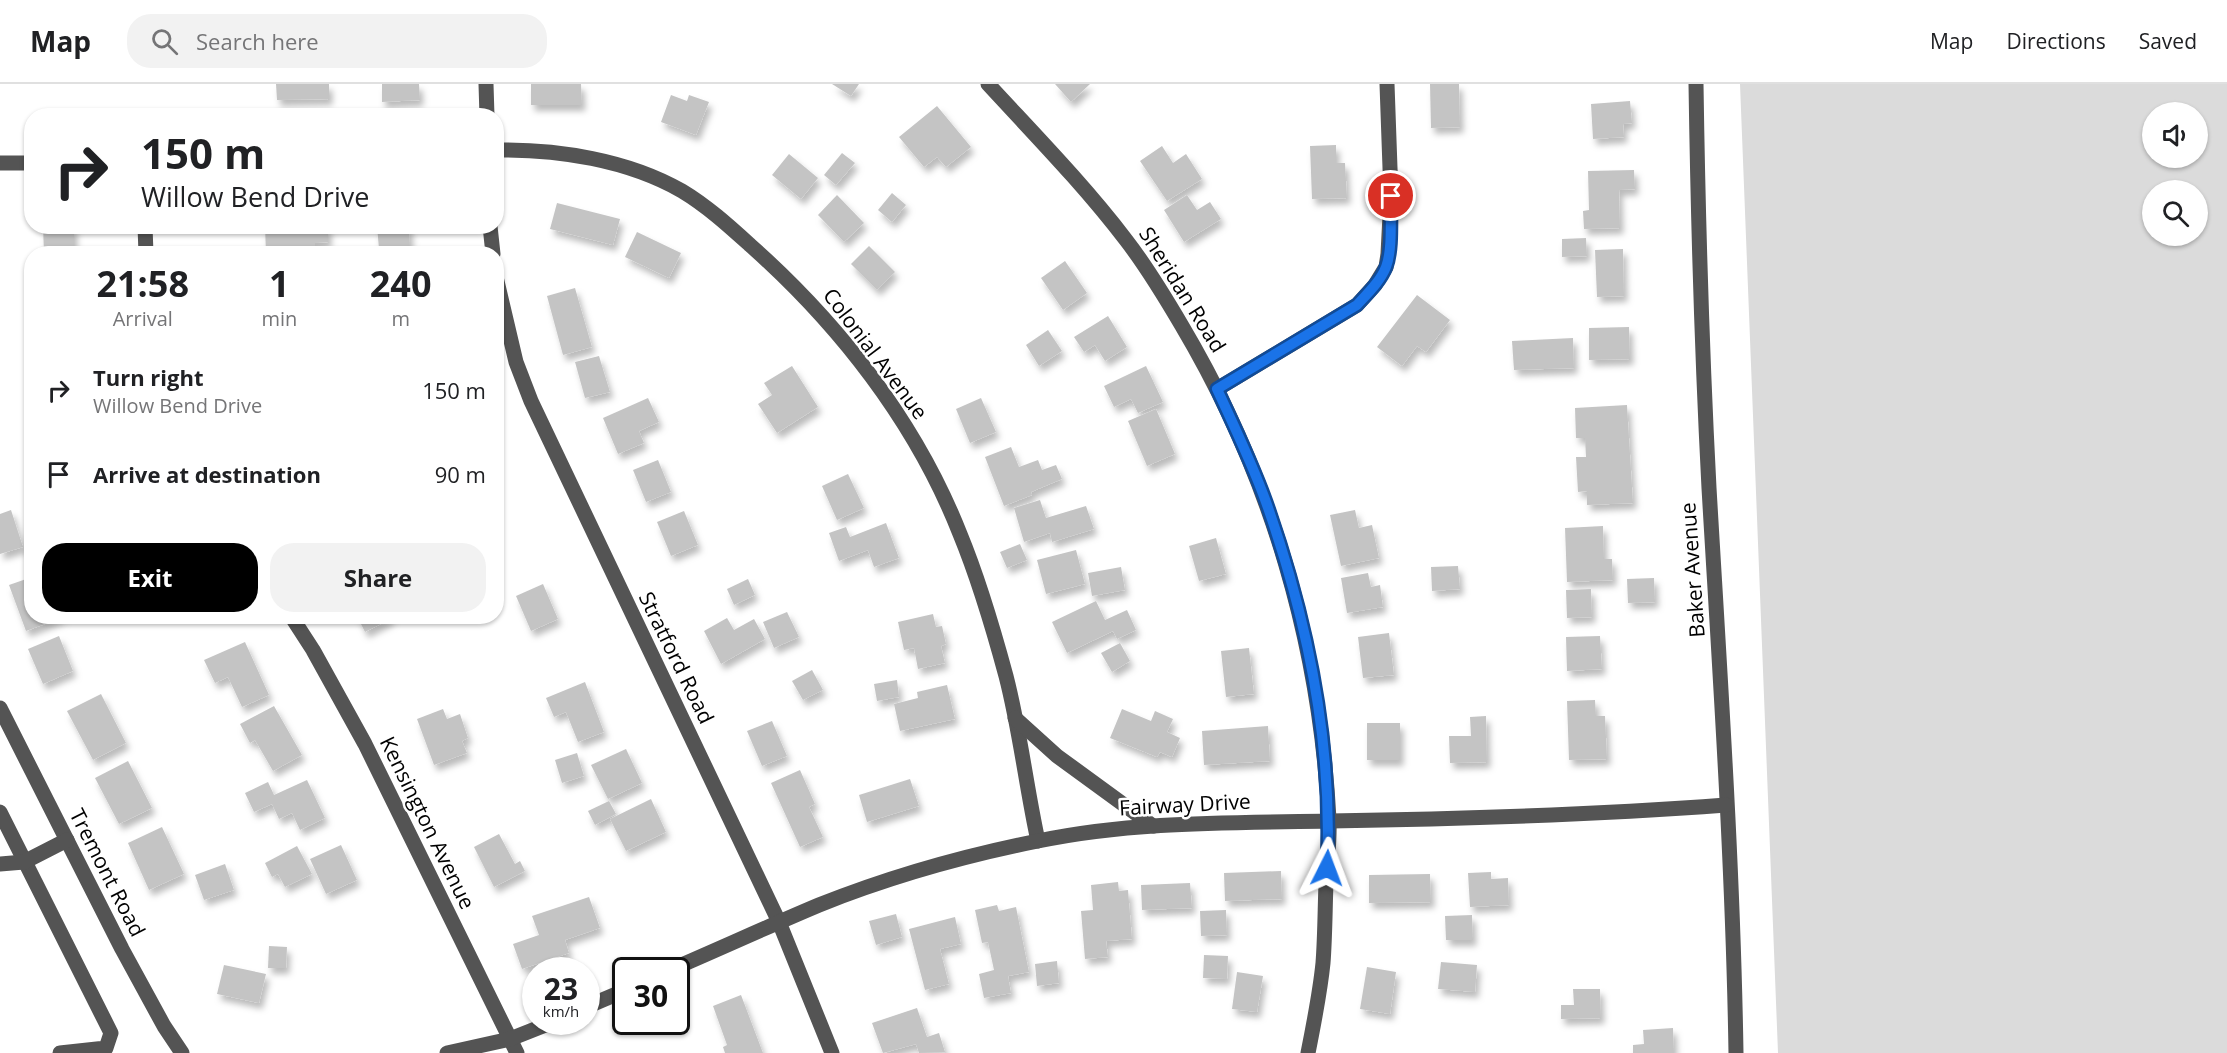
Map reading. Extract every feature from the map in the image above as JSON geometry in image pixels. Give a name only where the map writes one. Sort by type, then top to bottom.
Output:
[{"type":"street","points":[[486,84],[487,108]]},
{"type":"street","name":"Sheridan Road","points":[[988,84],[1075,179],[1128,242],[1169,304],[1217,389],[1266,500],[1297,603],[1321,728],[1329,821],[1323,963],[1308,1053]]},
{"type":"street","points":[[1217,389],[1357,305],[1375,285],[1386,267],[1391,196],[1387,84]]},
{"type":"street","name":"Baker Avenue","points":[[1696,84],[1699,261],[1710,499],[1723,707],[1736,1053]]},
{"type":"street","name":"Colonial Avenue","points":[[504,151],[582,157],[645,174],[683,192],[708,210],[787,278],[840,336],[882,390],[935,479],[960,533],[978,582],[1006,676],[1038,841]]},
{"type":"street","points":[[0,163],[24,163]]},
{"type":"street","name":"Stratford Road","points":[[504,317],[516,362],[531,402],[779,922],[832,1053]]},
{"type":"street","name":"Kensington Avenue","points":[[296,624],[314,650],[365,744],[514,1046]]},
{"type":"street","name":"Tremont Road","points":[[0,708],[4,725],[67,840],[132,969],[182,1053]]},
{"type":"street","points":[[1015,718],[1057,756],[1153,826]]},
{"type":"street","name":"Fairway Drive","points":[[690,961],[779,922],[882,882],[957,860],[1038,841],[1090,832],[1153,826],[1245,822],[1612,814],[1726,805]]},
{"type":"street","points":[[0,812],[111,1033],[106,1048],[60,1053]]},
{"type":"street","points":[[0,864],[24,862],[67,840]]},
{"type":"street","points":[[447,1053],[514,1046],[532,1035]]},
{"type":"shaded area","points":[[1740,84],[2227,84],[2227,1053],[1778,1053]]},
{"type":"building","points":[[276,84],[329,84],[329,99],[277,100]]},
{"type":"building","points":[[382,84],[419,84],[420,100],[382,102]]},
{"type":"building","points":[[531,84],[581,84],[582,105],[531,105]]},
{"type":"building","points":[[832,84],[859,84],[851,96]]},
{"type":"building","points":[[1055,84],[1090,84],[1071,102]]},
{"type":"building","points":[[1430,84],[1459,84],[1460,127],[1431,128]]},
{"type":"building","points":[[671,95],[687,101],[689,95],[709,102],[696,135],[661,122]]},
{"type":"building","points":[[1630,101],[1632,123],[1623,124],[1624,137],[1593,139],[1591,104]]},
{"type":"building","points":[[937,106],[971,147],[946,167],[937,157],[924,167],[899,137]]},
{"type":"building","points":[[1336,145],[1336,163],[1345,163],[1347,198],[1312,199],[1310,146]]},
{"type":"building","points":[[1162,146],[1173,163],[1186,154],[1202,179],[1167,201],[1140,161]]},
{"type":"building","points":[[842,153],[855,163],[836,185],[824,175]]},
{"type":"building","points":[[789,154],[818,178],[801,199],[772,175]]},
{"type":"building","points":[[1634,170],[1635,189],[1619,190],[1620,228],[1584,229],[1583,211],[1589,210],[1588,171]]},
{"type":"building","points":[[892,193],[906,205],[892,222],[878,210]]},
{"type":"building","points":[[837,195],[864,223],[844,242],[818,215]]},
{"type":"building","points":[[1187,195],[1197,210],[1210,202],[1221,219],[1184,242],[1164,210]]},
{"type":"building","points":[[557,203],[620,219],[613,245],[550,229]]},
{"type":"building","points":[[637,232],[681,253],[669,278],[625,257]]},
{"type":"building","points":[[43,234],[74,234],[74,246],[44,246]]},
{"type":"building","points":[[265,234],[328,234],[328,242],[315,243],[315,246],[266,246]]},
{"type":"building","points":[[378,234],[409,234],[410,246],[379,246]]},
{"type":"building","points":[[1586,238],[1587,256],[1562,257],[1562,239]]},
{"type":"building","points":[[869,246],[895,272],[877,290],[851,264]]},
{"type":"building","points":[[1623,249],[1624,296],[1597,297],[1595,250]]},
{"type":"building","points":[[1065,261],[1087,293],[1063,310],[1041,278]]},
{"type":"building","points":[[575,288],[592,347],[563,355],[547,296]]},
{"type":"building","points":[[1417,295],[1450,320],[1426,352],[1417,346],[1402,366],[1377,347]]},
{"type":"building","points":[[1108,316],[1127,347],[1105,361],[1095,345],[1084,352],[1074,337]]},
{"type":"building","points":[[1629,327],[1630,359],[1589,360],[1589,328]]},
{"type":"building","points":[[1048,330],[1062,351],[1039,366],[1026,345]]},
{"type":"building","points":[[1573,338],[1574,368],[1514,370],[1512,341]]},
{"type":"building","points":[[599,356],[610,392],[585,398],[575,362]]},
{"type":"building","points":[[792,366],[818,407],[777,433],[758,404],[772,395],[764,383]]},
{"type":"building","points":[[1146,366],[1163,402],[1138,413],[1131,399],[1114,407],[1104,386]]},
{"type":"building","points":[[648,398],[659,422],[639,431],[644,443],[618,454],[603,418]]},
{"type":"building","points":[[981,398],[996,432],[970,443],[956,409]]},
{"type":"building","points":[[1627,405],[1633,503],[1587,505],[1587,491],[1578,492],[1576,457],[1586,457],[1585,438],[1576,438],[1575,408]]},
{"type":"building","points":[[1156,409],[1175,454],[1147,466],[1128,421]]},
{"type":"building","points":[[1011,447],[1019,467],[1038,460],[1042,470],[1056,465],[1062,479],[1031,492],[1032,495],[1004,506],[985,457]]},
{"type":"building","points":[[658,460],[671,492],[646,502],[633,470]]},
{"type":"building","points":[[848,474],[864,508],[837,520],[822,486]]},
{"type":"building","points":[[1040,500],[1046,518],[1086,506],[1094,529],[1052,542],[1050,533],[1024,542],[1014,508]]},
{"type":"building","points":[[11,510],[23,547],[0,554],[0,514]]},
{"type":"building","points":[[1355,510],[1359,528],[1372,525],[1379,558],[1341,566],[1330,515]]},
{"type":"building","points":[[684,511],[698,545],[671,556],[657,522]]},
{"type":"building","points":[[886,523],[899,558],[874,567],[868,550],[839,561],[829,533],[846,527],[850,537]]},
{"type":"building","points":[[1603,526],[1604,559],[1612,559],[1613,580],[1567,582],[1565,528]]},
{"type":"building","points":[[1216,538],[1226,574],[1199,581],[1189,546]]},
{"type":"building","points":[[1020,544],[1027,560],[1007,568],[1000,552]]},
{"type":"building","points":[[1076,550],[1085,584],[1046,594],[1037,560]]},
{"type":"building","points":[[1458,566],[1460,589],[1432,591],[1431,567]]},
{"type":"building","points":[[1121,567],[1125,590],[1092,596],[1088,573]]},
{"type":"building","points":[[1368,573],[1371,587],[1380,585],[1383,607],[1347,613],[1341,578]]},
{"type":"building","points":[[1654,578],[1655,602],[1628,603],[1627,579]]},
{"type":"building","points":[[748,579],[755,595],[734,605],[727,589]]},
{"type":"building","points":[[24,580],[24,624],[45,624],[26,631],[9,585]]},
{"type":"building","points":[[543,584],[558,619],[531,631],[516,596]]},
{"type":"building","points":[[1591,589],[1592,617],[1567,618],[1566,590]]},
{"type":"building","points":[[1096,601],[1105,620],[1127,610],[1136,630],[1117,639],[1113,631],[1067,653],[1052,622]]},
{"type":"building","points":[[787,612],[799,637],[774,648],[763,622]]},
{"type":"building","points":[[933,614],[936,627],[942,626],[946,644],[941,646],[945,663],[918,669],[914,648],[904,650],[898,622]]},
{"type":"building","points":[[727,618],[734,630],[754,619],[765,639],[721,664],[704,631]]},
{"type":"building","points":[[361,624],[381,624],[365,632]]},
{"type":"building","points":[[1389,633],[1394,675],[1363,678],[1358,637]]},
{"type":"building","points":[[59,636],[73,671],[43,684],[28,649]]},
{"type":"building","points":[[1600,636],[1602,669],[1567,671],[1566,637]]},
{"type":"building","points":[[245,642],[269,695],[242,707],[228,677],[215,683],[204,660]]},
{"type":"building","points":[[1120,643],[1130,661],[1112,672],[1101,653]]},
{"type":"building","points":[[1249,648],[1254,694],[1226,697],[1221,651]]},
{"type":"building","points":[[812,670],[823,690],[803,700],[792,681]]},
{"type":"building","points":[[897,680],[899,697],[877,701],[874,684]]},
{"type":"building","points":[[585,682],[604,732],[578,742],[566,712],[554,717],[546,698]]},
{"type":"building","points":[[947,685],[955,719],[900,731],[894,704],[918,698],[917,692]]},
{"type":"building","points":[[101,694],[126,743],[93,760],[67,711]]},
{"type":"building","points":[[1595,700],[1596,716],[1605,716],[1607,759],[1569,760],[1567,701]]},
{"type":"building","points":[[274,706],[302,755],[273,771],[255,740],[250,743],[240,724]]},
{"type":"building","points":[[443,709],[447,719],[460,714],[468,738],[462,741],[467,753],[434,765],[417,719]]},
{"type":"building","points":[[1122,709],[1151,721],[1155,711],[1173,719],[1167,732],[1180,738],[1172,757],[1160,752],[1157,757],[1110,738]]},
{"type":"building","points":[[1486,716],[1487,762],[1450,763],[1449,736],[1471,736],[1470,717]]},
{"type":"building","points":[[772,721],[787,756],[762,766],[747,731]]},
{"type":"building","points":[[1367,723],[1400,723],[1400,760],[1367,760]]},
{"type":"building","points":[[1268,726],[1270,761],[1204,765],[1202,731]]},
{"type":"building","points":[[626,749],[642,783],[608,799],[591,765]]},
{"type":"building","points":[[577,753],[584,776],[562,783],[555,760]]},
{"type":"building","points":[[128,761],[152,808],[119,824],[95,778]]},
{"type":"building","points":[[800,770],[815,804],[809,807],[823,837],[800,847],[771,783]]},
{"type":"building","points":[[910,779],[919,806],[867,822],[859,795]]},
{"type":"building","points":[[307,780],[325,818],[300,830],[292,813],[279,819],[272,804],[254,812],[245,793],[268,782],[274,795]]},
{"type":"building","points":[[651,799],[666,832],[626,851],[610,819]]},
{"type":"building","points":[[609,801],[616,814],[595,825],[588,811]]},
{"type":"building","points":[[162,827],[184,874],[149,890],[128,843]]},
{"type":"building","points":[[499,834],[515,864],[520,861],[525,871],[494,887],[474,847]]},
{"type":"building","points":[[341,845],[357,880],[326,894],[310,859]]},
{"type":"building","points":[[297,846],[312,874],[285,887],[278,874],[272,877],[265,863]]},
{"type":"building","points":[[225,864],[234,890],[204,900],[195,875]]},
{"type":"building","points":[[1281,871],[1282,899],[1225,901],[1224,873]]},
{"type":"building","points":[[1491,872],[1491,879],[1508,878],[1509,905],[1470,907],[1468,873]]},
{"type":"building","points":[[1430,874],[1431,902],[1369,903],[1369,875]]},
{"type":"building","points":[[1118,882],[1119,891],[1128,890],[1132,939],[1106,941],[1108,957],[1085,959],[1081,911],[1093,910],[1091,885]]},
{"type":"building","points":[[1190,883],[1192,908],[1142,910],[1141,885]]},
{"type":"building","points":[[589,897],[600,928],[565,940],[569,953],[557,957],[522,957],[522,969],[513,944],[539,935],[532,916]]},
{"type":"building","points":[[997,905],[999,911],[1016,907],[1029,972],[1008,976],[1011,993],[984,998],[979,974],[994,970],[988,942],[982,943],[975,910]]},
{"type":"building","points":[[1226,910],[1227,935],[1201,936],[1200,911]]},
{"type":"building","points":[[896,914],[902,937],[876,945],[869,921]]},
{"type":"building","points":[[1472,915],[1473,940],[1446,940],[1445,916]]},
{"type":"building","points":[[955,917],[961,944],[940,949],[949,984],[925,990],[909,929]]},
{"type":"building","points":[[269,946],[287,947],[286,968],[268,968]]},
{"type":"building","points":[[1204,955],[1228,956],[1227,979],[1203,978]]},
{"type":"building","points":[[1057,961],[1059,983],[1037,986],[1035,964]]},
{"type":"building","points":[[1441,962],[1477,965],[1475,992],[1438,989]]},
{"type":"building","points":[[224,965],[266,974],[259,1003],[217,994]]},
{"type":"building","points":[[1367,967],[1396,972],[1390,1014],[1360,1009]]},
{"type":"building","points":[[1237,972],[1263,976],[1257,1012],[1232,1009]]},
{"type":"building","points":[[1573,989],[1600,989],[1601,1018],[1561,1019],[1561,1005],[1574,1005]]},
{"type":"building","points":[[741,995],[763,1053],[725,1053],[723,1047],[727,1045],[713,1006]]},
{"type":"building","points":[[917,1008],[927,1037],[939,1033],[945,1052],[919,1053],[916,1044],[883,1053],[872,1023]]},
{"type":"building","points":[[1673,1028],[1674,1053],[1633,1053],[1633,1045],[1644,1044],[1643,1030]]},
{"type":"route","points":[[1327,868],[1329,821],[1321,728],[1310,660],[1297,603],[1266,500],[1217,389],[1357,305],[1375,285],[1386,267],[1391,196]]}]
